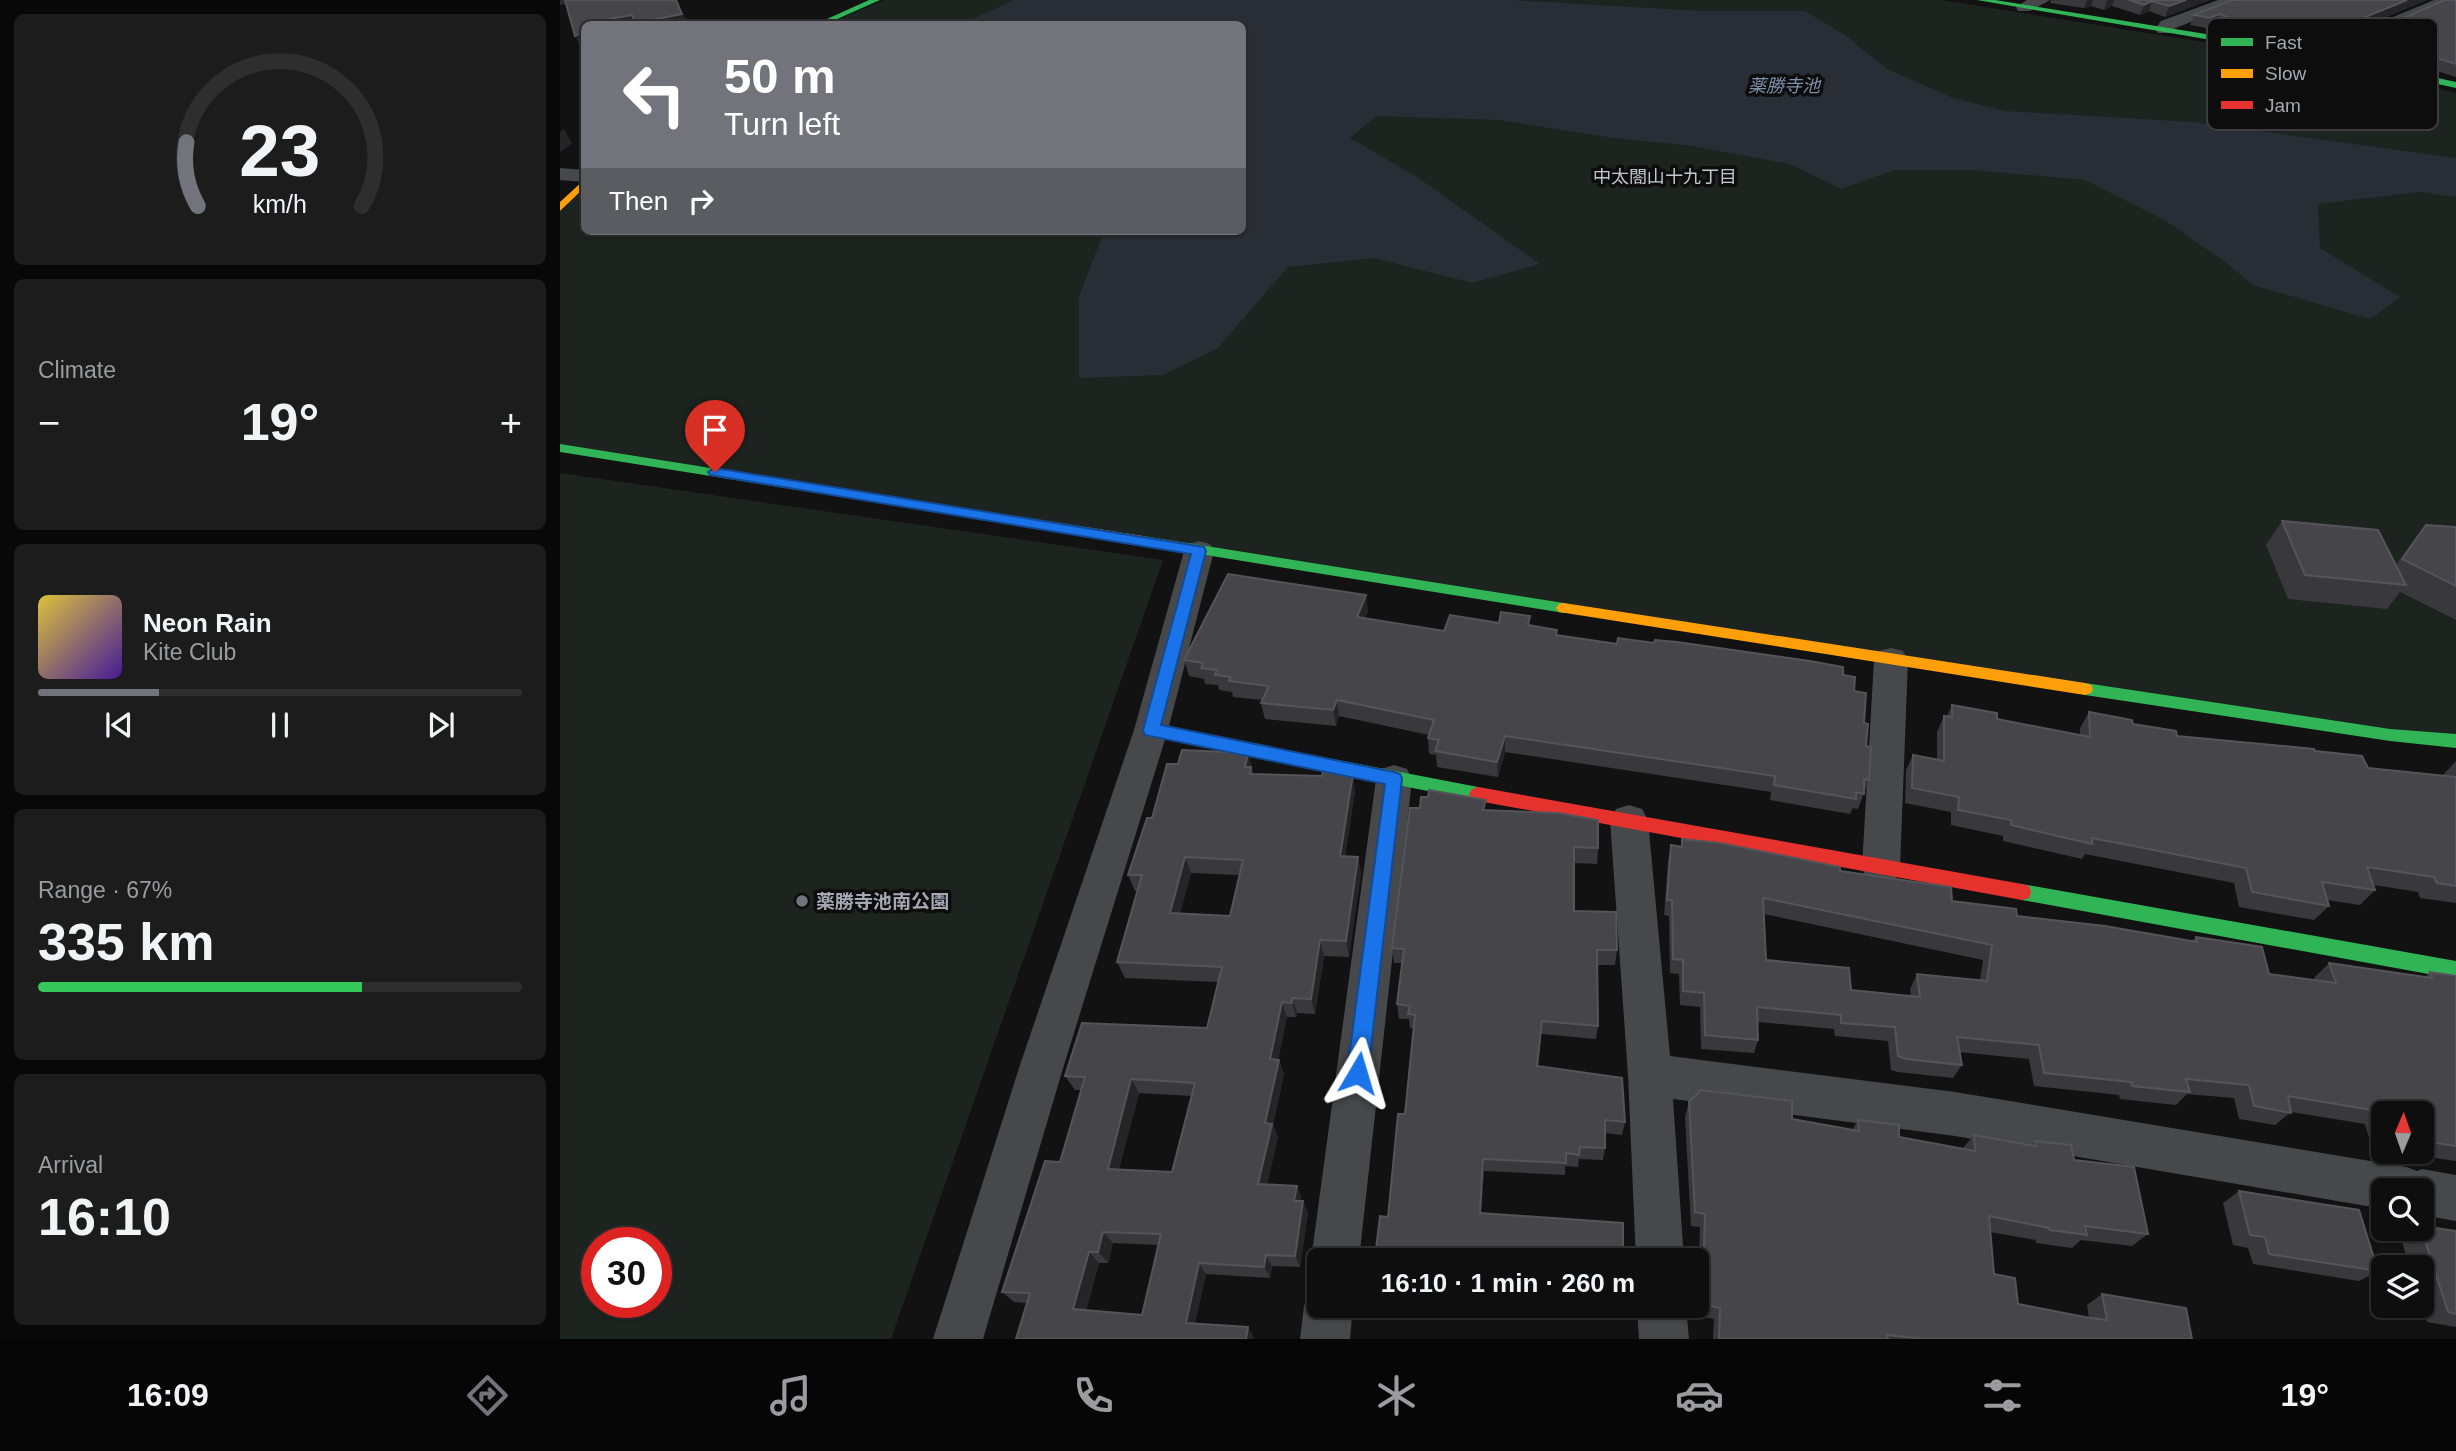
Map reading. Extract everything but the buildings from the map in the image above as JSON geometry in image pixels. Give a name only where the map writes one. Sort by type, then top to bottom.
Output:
[{"type":"street","points":[[827,21],[876,0]]},
{"type":"street","points":[[1981,0],[2207,36]]},
{"type":"street","points":[[2024,7],[2042,0]]},
{"type":"street","points":[[2164,29],[2167,25],[2233,0]]},
{"type":"street","points":[[2405,18],[2448,0]]},
{"type":"street","points":[[2438,81],[2456,85]]},
{"type":"street","points":[[560,174],[581,176]]},
{"type":"street","points":[[560,208],[581,186]]},
{"type":"street","points":[[560,448],[1891,660],[2390,735],[2456,741]]},
{"type":"street","points":[[958,1339],[1042,1065],[1151,730],[1199,551]]},
{"type":"street","points":[[1881,868],[1891,660]]},
{"type":"street","points":[[1151,730],[1394,779],[2456,970]]},
{"type":"street","points":[[1336,1248],[1394,779]]},
{"type":"street","points":[[1629,820],[1650,1074],[1659,1248]]},
{"type":"street","points":[[1650,1074],[1955,1114],[2371,1184]]},
{"type":"street","points":[[2434,1194],[2456,1198]]},
{"type":"street","points":[[1325,1339],[1328,1318]]},
{"type":"street","points":[[1663,1318],[1664,1339]]},
{"type":"shaded area","points":[[884,0],[1942,0],[2207,43],[2207,130],[2438,130],[2438,89],[2456,93],[2456,745],[560,448],[560,212],[581,190],[581,235],[1246,235],[1246,21],[834,21]]},
{"type":"shaded area","name":"薬勝寺池南公園","points":[[560,473],[1163,560],[891,1339],[560,1339]]},
{"type":"water","name":"薬勝寺池","points":[[1014,0],[1511,0],[1703,11],[1805,11],[1845,35],[1887,69],[1953,98],[2005,111],[2193,122],[2207,124],[2207,130],[2251,130],[2456,158],[2456,197],[2419,192],[2318,204],[2320,248],[2400,297],[2370,319],[2253,285],[2166,221],[2085,180],[1972,170],[1894,170],[1841,189],[1790,164],[1692,146],[1613,138],[1499,120],[1376,116],[1350,138],[1417,177],[1540,264],[1472,283],[1374,258],[1288,267],[1218,348],[1163,375],[1079,378],[1079,297],[1102,235],[1246,235],[1246,21],[968,21]]},
{"type":"waterway","points":[[560,2],[569,0]]},
{"type":"traffic: fast","points":[[827,21],[876,0]]},
{"type":"traffic: fast","points":[[1981,0],[2207,37]]},
{"type":"traffic: fast","points":[[2438,81],[2456,85]]},
{"type":"traffic: fast","points":[[560,448],[836,492]]},
{"type":"traffic: fast","points":[[1143,541],[1564,608]]},
{"type":"traffic: fast","points":[[2085,689],[2390,735],[2456,741]]},
{"type":"traffic: fast","points":[[1151,730],[1478,794]]},
{"type":"traffic: fast","points":[[2022,892],[2456,970]]},
{"type":"traffic: slow","points":[[560,208],[581,186]]},
{"type":"traffic: slow","points":[[836,492],[1143,541]]},
{"type":"traffic: slow","points":[[1564,608],[2085,689]]},
{"type":"traffic: jam","points":[[1478,794],[2022,892]]},
{"type":"place","name":"薬勝寺池南公園","points":[[802,901]]},
{"type":"district","name":"中太閤山十九丁目","points":[[1665,177]]},
{"type":"route","points":[[715,472],[1199,551],[1151,730],[1394,779],[1358,1073]]}]
